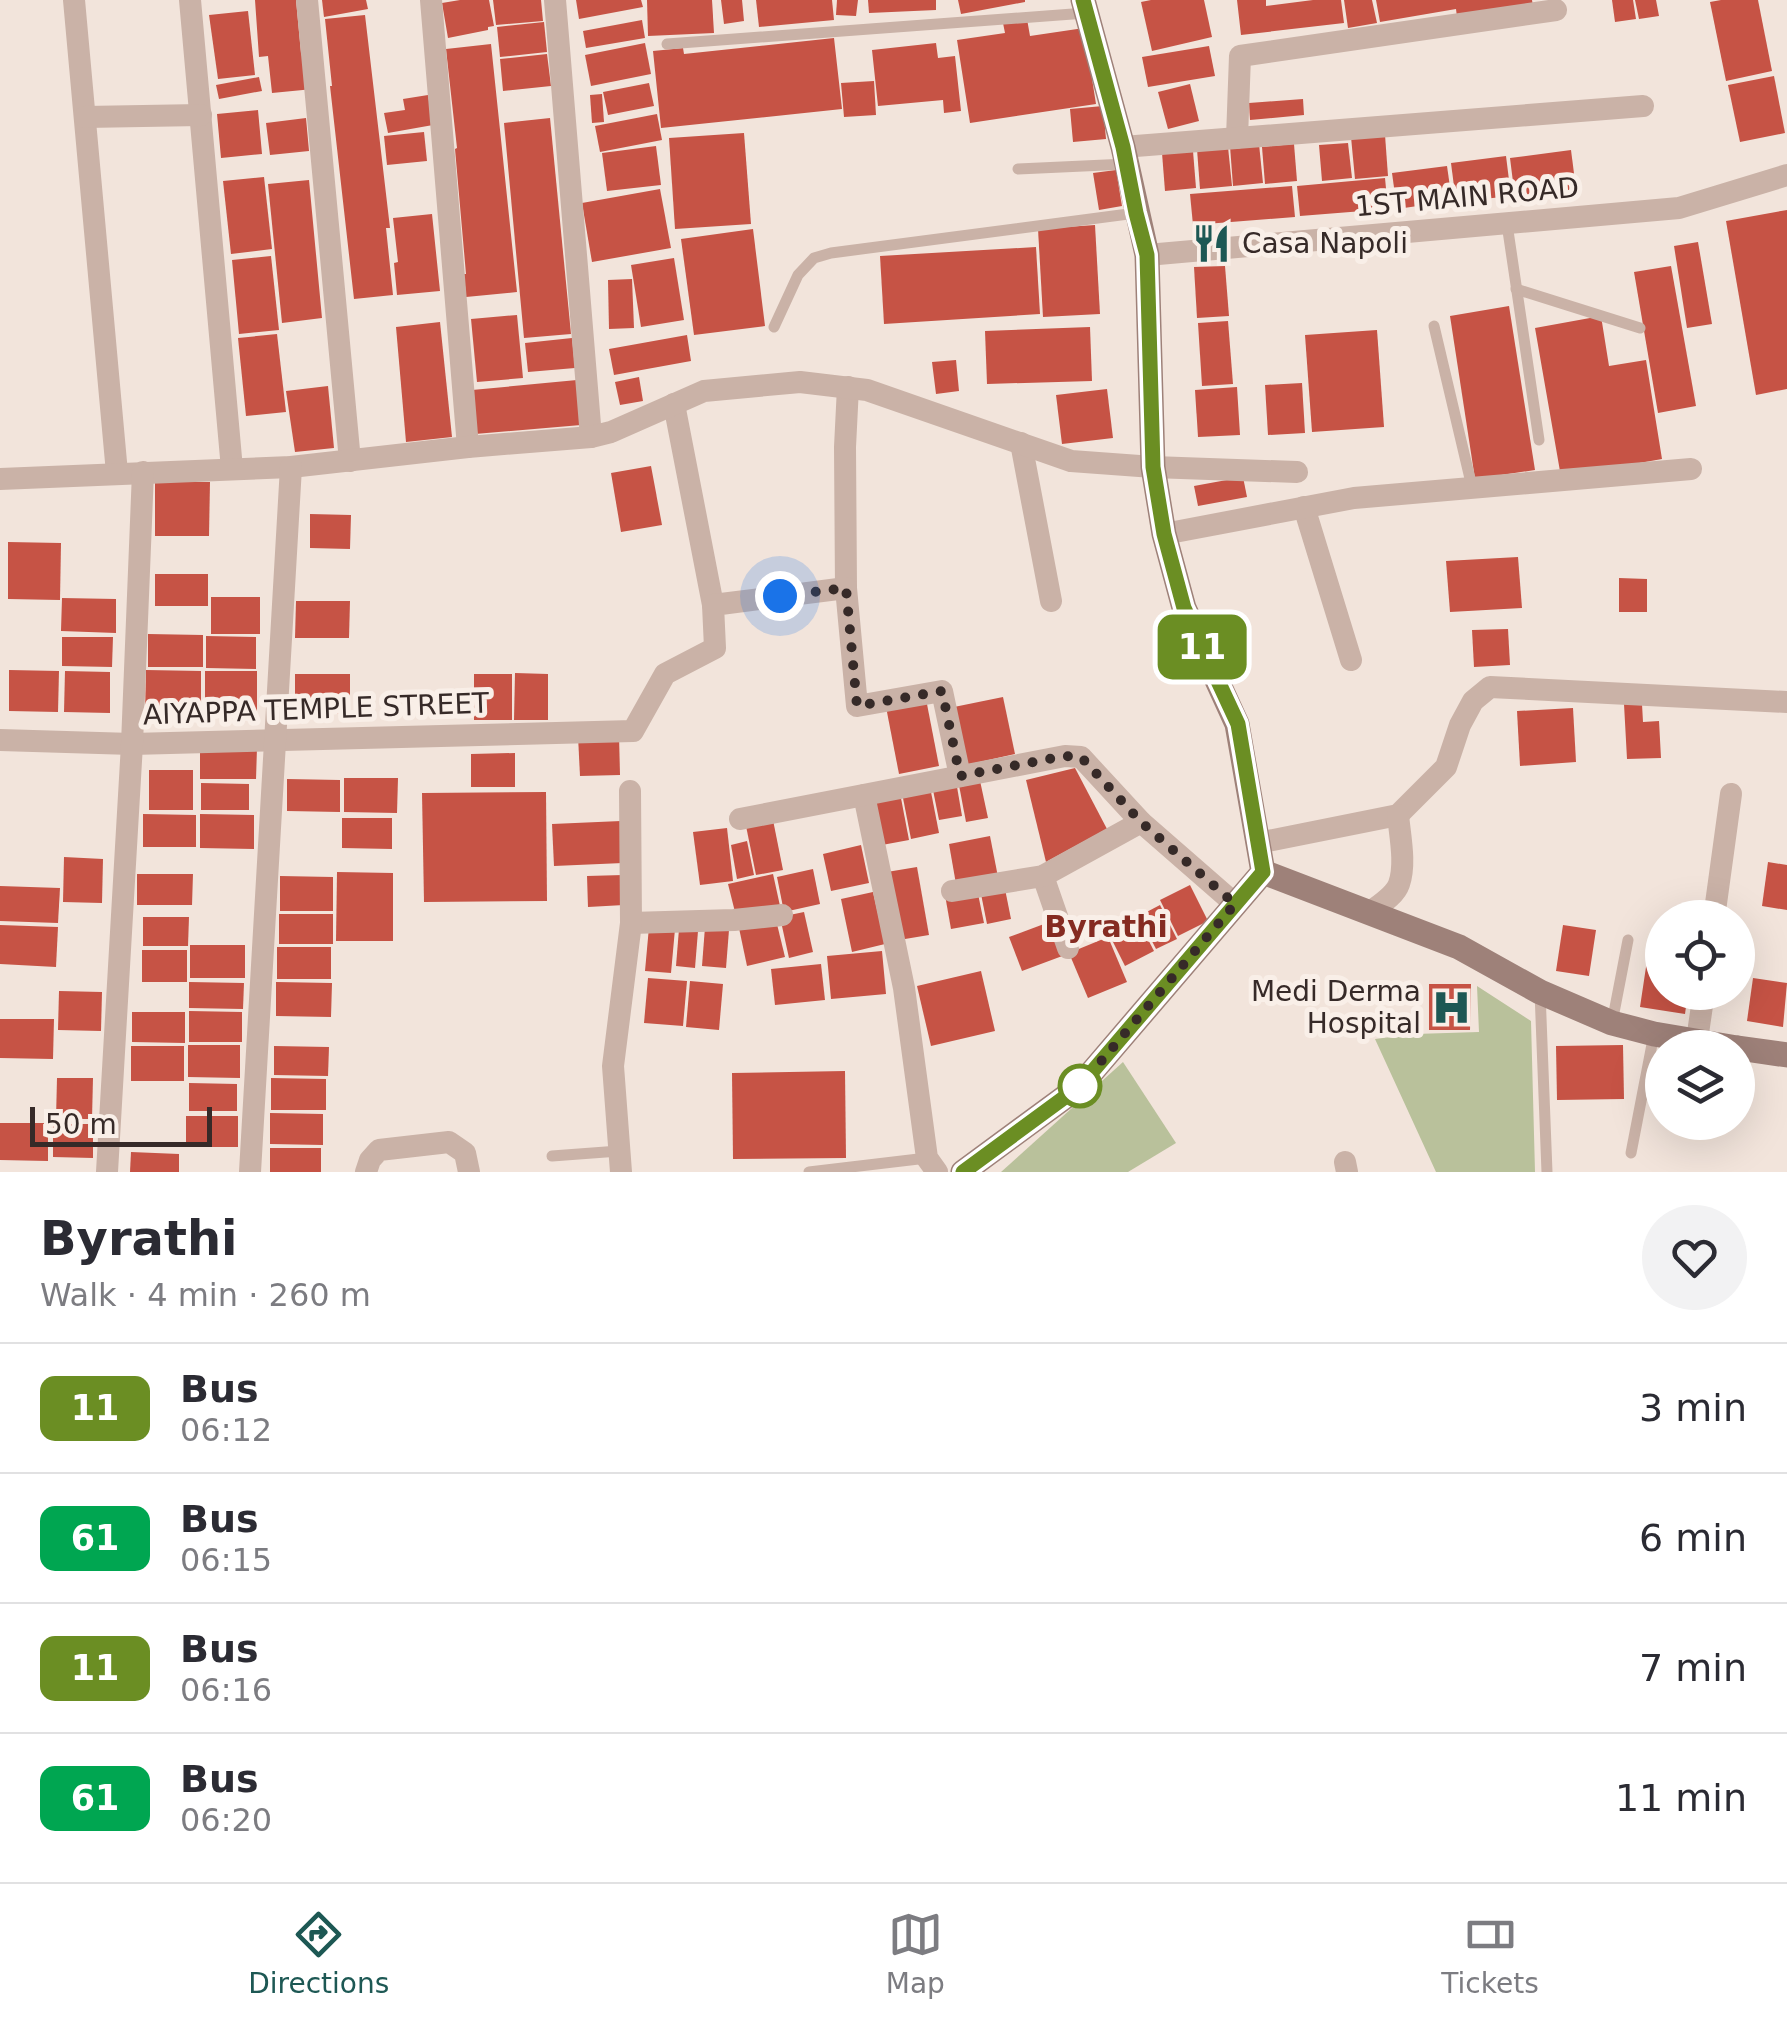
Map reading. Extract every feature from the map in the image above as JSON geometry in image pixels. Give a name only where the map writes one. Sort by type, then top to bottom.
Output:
[{"type":"main road","points":[[1085,6],[1147,255],[1153,467],[1164,534],[1184,608],[1238,724],[1263,872]]},
{"type":"main road","points":[[1263,872],[1458,947],[1540,992],[1612,1023],[1645,1032]]},
{"type":"main road","points":[[963,1172],[1080,1086],[1263,872]]},
{"type":"main road","points":[[1755,1051],[1787,1056]]},
{"type":"street","points":[[74,0],[117,473]]},
{"type":"street","points":[[190,0],[232,469]]},
{"type":"street","points":[[307,0],[350,460]]},
{"type":"street","points":[[430,0],[468,448]]},
{"type":"street","points":[[556,0],[591,437]]},
{"type":"street","points":[[1237,138],[1240,56],[1556,10]]},
{"type":"street","points":[[1125,156],[1237,138],[1643,106]]},
{"type":"street","points":[[85,117],[201,115]]},
{"type":"street","name":"1ST MAIN ROAD","points":[[1147,255],[1679,208],[1787,175]]},
{"type":"street","points":[[0,479],[291,468],[591,437],[611,432],[704,390],[800,382],[868,390],[1071,461],[1297,472]]},
{"type":"street","points":[[848,387],[846,588],[857,706],[942,691],[960,776]]},
{"type":"street","points":[[674,404],[714,605],[846,588]]},
{"type":"street","points":[[1021,443],[1050,601]]},
{"type":"street","points":[[250,1172],[291,468]]},
{"type":"street","points":[[1164,534],[1354,498],[1691,469]]},
{"type":"street","points":[[107,1172],[143,472]]},
{"type":"street","points":[[1304,507],[1351,660]]},
{"type":"street","name":"AIYAPPA TEMPLE STREET","points":[[0,740],[132,744],[633,731],[665,674],[715,648],[714,605]]},
{"type":"street","points":[[1258,843],[1398,815],[1446,767],[1473,700],[1490,687],[1787,702]]},
{"type":"street","points":[[740,818],[1065,756],[1081,757],[1141,822],[1235,904]]},
{"type":"street","points":[[620,1162],[613,1066],[632,923],[630,791]]},
{"type":"street","points":[[864,794],[904,988],[932,1165]]},
{"type":"street","points":[[1717,900],[1732,794]]},
{"type":"street","points":[[1369,913],[1393,894],[1399,884],[1402,863],[1398,815]]},
{"type":"street","points":[[952,891],[1043,876],[1141,822]]},
{"type":"street","points":[[1043,876],[1068,948]]},
{"type":"street","points":[[632,923],[782,915]]},
{"type":"street","points":[[366,1172],[379,1150],[449,1142],[465,1152],[469,1172]]},
{"type":"lane","points":[[666,44],[1085,6]]},
{"type":"lane","points":[[1018,169],[1125,156]]},
{"type":"lane","points":[[774,327],[798,275],[814,258],[1136,213]]},
{"type":"lane","points":[[1507,224],[1539,440]]},
{"type":"lane","points":[[1516,289],[1640,328]]},
{"type":"lane","points":[[1434,326],[1472,488]]},
{"type":"lane","points":[[1612,1023],[1628,940]]},
{"type":"lane","points":[[1540,992],[1547,1172]]},
{"type":"lane","points":[[1631,1153],[1645,1081]]},
{"type":"lane","points":[[552,1156],[620,1162]]},
{"type":"lane","points":[[808,1172],[932,1165]]},
{"type":"green space","points":[[1477,986],[1531,1021],[1535,1172],[1436,1172],[1375,1039],[1479,1032]]},
{"type":"green space","points":[[1123,1062],[1176,1143],[1128,1172],[1001,1172]]},
{"type":"building","points":[[255,0],[296,0],[301,53],[313,89],[272,93],[268,56],[259,57]]},
{"type":"building","points":[[322,0],[366,0],[368,9],[324,17]]},
{"type":"building","points":[[489,0],[494,26],[448,38],[442,3]]},
{"type":"building","points":[[493,0],[541,0],[543,21],[496,25]]},
{"type":"building","points":[[576,0],[641,0],[643,7],[579,19]]},
{"type":"building","points":[[647,0],[712,0],[714,33],[648,36]]},
{"type":"building","points":[[721,0],[742,0],[744,21],[724,24]]},
{"type":"building","points":[[756,0],[832,0],[834,20],[759,27]]},
{"type":"building","points":[[837,0],[858,0],[856,16],[836,15]]},
{"type":"building","points":[[868,0],[936,0],[936,10],[869,13]]},
{"type":"building","points":[[958,0],[1025,0],[1025,2],[961,14]]},
{"type":"building","points":[[1204,0],[1212,37],[1152,51],[1141,2]]},
{"type":"building","points":[[1237,0],[1266,0],[1266,6],[1341,0],[1344,23],[1241,35]]},
{"type":"building","points":[[1344,0],[1372,0],[1377,23],[1348,28]]},
{"type":"building","points":[[1376,0],[1532,0],[1533,6],[1457,17],[1456,9],[1380,22]]},
{"type":"building","points":[[1612,0],[1633,0],[1636,19],[1615,22]]},
{"type":"building","points":[[1635,0],[1656,0],[1659,16],[1639,19]]},
{"type":"building","points":[[1758,0],[1772,71],[1726,81],[1710,2]]},
{"type":"building","points":[[248,11],[255,75],[218,79],[209,15]]},
{"type":"building","points":[[365,15],[390,228],[386,228],[393,295],[354,299],[325,19]]},
{"type":"building","points":[[1027,19],[1030,36],[1084,28],[1096,104],[970,123],[957,40],[1005,33],[1003,23]]},
{"type":"building","points":[[642,20],[645,38],[586,48],[583,31]]},
{"type":"building","points":[[544,22],[547,52],[500,57],[497,27]]},
{"type":"building","points":[[834,38],[842,109],[661,128],[653,51],[683,48],[684,54]]},
{"type":"building","points":[[645,43],[651,74],[591,86],[585,55]]},
{"type":"building","points":[[936,43],[938,58],[955,56],[961,111],[944,113],[943,100],[878,106],[872,50]]},
{"type":"building","points":[[491,44],[517,292],[466,297],[457,148],[446,49]]},
{"type":"building","points":[[1209,46],[1215,76],[1148,87],[1142,57]]},
{"type":"building","points":[[547,54],[551,86],[503,91],[500,59]]},
{"type":"building","points":[[1774,76],[1785,133],[1740,142],[1728,85]]},
{"type":"building","points":[[259,77],[262,91],[219,99],[216,85]]},
{"type":"building","points":[[874,81],[876,115],[844,117],[841,83]]},
{"type":"building","points":[[649,83],[654,106],[608,115],[603,92]]},
{"type":"building","points":[[1190,84],[1199,121],[1168,129],[1158,92]]},
{"type":"building","points":[[602,94],[604,122],[592,123],[590,95]]},
{"type":"building","points":[[428,95],[433,125],[388,133],[384,113],[405,110],[403,99]]},
{"type":"building","points":[[1303,99],[1304,115],[1250,120],[1249,103]]},
{"type":"building","points":[[1103,106],[1106,139],[1073,142],[1070,109]]},
{"type":"building","points":[[258,110],[262,154],[221,158],[217,114]]},
{"type":"building","points":[[657,114],[662,140],[600,152],[595,126]]},
{"type":"building","points":[[306,118],[309,151],[270,155],[266,123]]},
{"type":"building","points":[[550,118],[571,334],[524,338],[504,123]]},
{"type":"building","points":[[424,132],[427,161],[387,165],[384,136]]},
{"type":"building","points":[[744,133],[751,224],[675,229],[669,138]]},
{"type":"building","points":[[1385,135],[1388,176],[1355,179],[1351,137]]},
{"type":"building","points":[[1348,143],[1352,178],[1322,181],[1319,145]]},
{"type":"building","points":[[1259,144],[1263,183],[1233,186],[1230,146]]},
{"type":"building","points":[[1294,144],[1297,181],[1265,184],[1262,147]]},
{"type":"building","points":[[656,146],[661,185],[607,191],[602,153]]},
{"type":"building","points":[[1228,147],[1232,186],[1200,189],[1197,149]]},
{"type":"building","points":[[1571,150],[1576,189],[1515,198],[1510,158]]},
{"type":"building","points":[[1193,151],[1196,188],[1165,191],[1162,153]]},
{"type":"building","points":[[1506,156],[1511,196],[1456,202],[1451,163]]},
{"type":"building","points":[[1447,166],[1452,201],[1397,209],[1392,173]]},
{"type":"building","points":[[1116,170],[1122,206],[1099,210],[1093,173]]},
{"type":"building","points":[[264,177],[272,249],[231,254],[223,181]]},
{"type":"building","points":[[1385,178],[1388,209],[1300,216],[1297,186]]},
{"type":"building","points":[[309,180],[322,318],[282,323],[268,184]]},
{"type":"building","points":[[1292,186],[1295,217],[1193,225],[1190,194]]},
{"type":"building","points":[[660,189],[671,248],[592,262],[582,203]]},
{"type":"building","points":[[1787,210],[1787,389],[1756,395],[1726,221]]},
{"type":"building","points":[[432,214],[440,291],[397,295],[393,218]]},
{"type":"building","points":[[1095,225],[1100,314],[1043,317],[1038,229]]},
{"type":"building","points":[[753,229],[765,326],[694,335],[681,239]]},
{"type":"building","points":[[1698,242],[1712,324],[1687,328],[1674,246]]},
{"type":"building","points":[[1036,247],[1040,314],[884,324],[880,256]]},
{"type":"building","points":[[271,256],[279,330],[239,334],[232,260]]},
{"type":"building","points":[[674,258],[684,320],[641,327],[631,265]]},
{"type":"building","points":[[1225,266],[1229,316],[1197,318],[1194,267]]},
{"type":"building","points":[[1671,266],[1696,406],[1658,413],[1634,272]]},
{"type":"building","points":[[632,279],[634,328],[609,329],[608,280]]},
{"type":"building","points":[[1509,306],[1535,470],[1475,479],[1450,316]]},
{"type":"building","points":[[517,315],[523,378],[477,382],[471,319]]},
{"type":"building","points":[[1601,316],[1609,366],[1646,360],[1662,459],[1561,477],[1535,328]]},
{"type":"building","points":[[1228,321],[1233,384],[1202,386],[1198,323]]},
{"type":"building","points":[[440,322],[452,437],[406,442],[396,327]]},
{"type":"building","points":[[1090,327],[1092,381],[987,384],[985,331]]},
{"type":"building","points":[[1377,330],[1384,427],[1312,432],[1305,335]]},
{"type":"building","points":[[277,334],[286,412],[246,416],[238,338]]},
{"type":"building","points":[[687,335],[691,361],[614,375],[609,349]]},
{"type":"building","points":[[572,338],[575,368],[528,372],[525,343]]},
{"type":"building","points":[[956,360],[959,391],[936,394],[932,362]]},
{"type":"building","points":[[639,377],[643,401],[620,405],[615,382]]},
{"type":"building","points":[[577,380],[581,425],[475,434],[472,390]]},
{"type":"building","points":[[1302,383],[1305,433],[1268,435],[1265,385]]},
{"type":"building","points":[[328,386],[334,448],[295,452],[286,391]]},
{"type":"building","points":[[1237,387],[1240,435],[1198,437],[1195,390]]},
{"type":"building","points":[[1107,389],[1113,438],[1062,444],[1056,395]]},
{"type":"building","points":[[651,466],[662,525],[621,532],[611,473]]},
{"type":"building","points":[[1243,477],[1247,497],[1198,506],[1194,486]]},
{"type":"building","points":[[155,482],[210,482],[209,536],[155,536]]},
{"type":"building","points":[[310,514],[351,515],[350,549],[310,548]]},
{"type":"building","points":[[8,542],[61,543],[60,600],[8,599]]},
{"type":"building","points":[[1518,557],[1522,608],[1450,612],[1446,561]]},
{"type":"building","points":[[155,574],[208,574],[208,606],[155,606]]},
{"type":"building","points":[[1619,578],[1647,579],[1647,612],[1619,612]]},
{"type":"building","points":[[211,597],[260,597],[260,634],[211,634]]},
{"type":"building","points":[[62,598],[116,599],[116,633],[61,631]]},
{"type":"building","points":[[296,601],[350,601],[349,638],[295,638]]},
{"type":"building","points":[[1508,629],[1510,665],[1474,667],[1472,630]]},
{"type":"building","points":[[148,634],[203,635],[203,667],[148,667]]},
{"type":"building","points":[[206,636],[256,637],[256,669],[206,668]]},
{"type":"building","points":[[62,637],[113,637],[112,667],[62,666]]},
{"type":"building","points":[[9,670],[59,671],[58,712],[9,711]]},
{"type":"building","points":[[146,670],[201,671],[201,714],[145,713]]},
{"type":"building","points":[[65,671],[110,672],[110,713],[64,712]]},
{"type":"building","points":[[205,671],[257,671],[257,715],[205,715]]},
{"type":"building","points":[[515,673],[548,674],[548,720],[514,720]]},
{"type":"building","points":[[295,674],[350,674],[350,714],[295,713]]},
{"type":"building","points":[[474,674],[512,674],[512,720],[474,720]]},
{"type":"building","points":[[1003,697],[1015,754],[966,765],[954,707]]},
{"type":"building","points":[[926,699],[939,766],[899,774],[886,707]]},
{"type":"building","points":[[1624,704],[1642,704],[1643,722],[1659,721],[1661,758],[1627,759]]},
{"type":"building","points":[[1573,708],[1576,762],[1520,766],[1517,711]]},
{"type":"building","points":[[619,735],[620,775],[580,776],[578,736]]},
{"type":"building","points":[[200,747],[257,748],[256,779],[200,779]]},
{"type":"building","points":[[515,753],[515,787],[471,787],[471,754]]},
{"type":"building","points":[[1075,768],[1107,829],[1046,862],[1026,780]]},
{"type":"building","points":[[149,770],[193,770],[193,810],[149,810]]},
{"type":"building","points":[[979,776],[988,818],[966,822],[958,780]]},
{"type":"building","points":[[344,778],[398,778],[397,813],[344,812]]},
{"type":"building","points":[[287,779],[340,780],[340,812],[287,811]]},
{"type":"building","points":[[956,781],[962,816],[939,820],[932,785]]},
{"type":"building","points":[[201,783],[249,784],[249,810],[201,810]]},
{"type":"building","points":[[546,792],[547,901],[424,902],[422,793]]},
{"type":"building","points":[[931,792],[939,833],[911,839],[903,798]]},
{"type":"building","points":[[900,793],[909,840],[882,845],[872,798]]},
{"type":"building","points":[[143,814],[196,815],[196,847],[143,847]]},
{"type":"building","points":[[200,814],[254,815],[254,849],[200,848]]},
{"type":"building","points":[[342,818],[392,818],[392,849],[342,848]]},
{"type":"building","points":[[773,820],[783,870],[756,875],[746,826]]},
{"type":"building","points":[[621,821],[623,863],[554,866],[552,824]]},
{"type":"building","points":[[727,828],[733,881],[700,885],[693,832]]},
{"type":"building","points":[[990,836],[998,877],[956,884],[949,844]]},
{"type":"building","points":[[747,841],[754,875],[737,879],[731,845]]},
{"type":"building","points":[[861,845],[869,883],[831,891],[823,854]]},
{"type":"building","points":[[64,857],[103,859],[102,903],[63,902]]},
{"type":"building","points":[[1768,862],[1787,865],[1787,910],[1762,906]]},
{"type":"building","points":[[917,867],[929,935],[899,940],[887,872]]},
{"type":"building","points":[[813,869],[820,904],[784,912],[777,877]]},
{"type":"building","points":[[337,872],[393,873],[393,941],[336,941]]},
{"type":"building","points":[[137,874],[193,874],[192,905],[137,905]]},
{"type":"building","points":[[773,874],[780,906],[736,916],[728,884]]},
{"type":"building","points":[[623,875],[624,905],[588,907],[587,876]]},
{"type":"building","points":[[280,876],[333,877],[333,911],[280,911]]},
{"type":"building","points":[[1004,884],[1011,919],[987,924],[980,889]]},
{"type":"building","points":[[1190,885],[1208,921],[1178,936],[1160,900]]},
{"type":"building","points":[[0,886],[60,888],[58,923],[0,921]]},
{"type":"building","points":[[977,889],[984,923],[951,929],[945,895]]},
{"type":"building","points":[[873,892],[885,944],[852,952],[841,899]]},
{"type":"building","points":[[1160,905],[1177,939],[1156,949],[1139,916]]},
{"type":"building","points":[[804,912],[813,952],[789,958],[780,917]]},
{"type":"building","points":[[279,914],[333,914],[333,944],[279,944]]},
{"type":"building","points":[[143,917],[189,917],[188,946],[143,946]]},
{"type":"building","points":[[776,920],[785,957],[747,966],[739,928]]},
{"type":"building","points":[[1138,920],[1154,951],[1125,966],[1109,934]]},
{"type":"building","points":[[1052,921],[1065,955],[1022,971],[1009,937]]},
{"type":"building","points":[[0,925],[58,927],[56,967],[0,964]]},
{"type":"building","points":[[1563,925],[1596,930],[1589,976],[1556,971]]},
{"type":"building","points":[[649,927],[675,929],[671,973],[645,971]]},
{"type":"building","points":[[705,927],[729,930],[726,968],[702,966]]},
{"type":"building","points":[[679,929],[698,931],[695,968],[676,966]]},
{"type":"building","points":[[1108,937],[1127,982],[1088,998],[1069,953]]},
{"type":"building","points":[[190,945],[245,945],[245,978],[190,978]]},
{"type":"building","points":[[277,947],[331,947],[331,979],[277,979]]},
{"type":"building","points":[[142,950],[187,950],[187,982],[142,982]]},
{"type":"building","points":[[882,951],[886,994],[831,999],[827,956]]},
{"type":"building","points":[[821,964],[825,1000],[775,1005],[771,969]]},
{"type":"building","points":[[981,971],[995,1031],[931,1046],[917,986]]},
{"type":"building","points":[[1645,974],[1645,1008],[1640,1007]]},
{"type":"building","points":[[648,978],[687,981],[683,1026],[644,1023]]},
{"type":"building","points":[[1755,978],[1787,983],[1783,1027],[1747,1021],[1749,1010],[1755,1010]]},
{"type":"building","points":[[690,981],[723,984],[719,1030],[686,1027]]},
{"type":"building","points":[[189,982],[244,983],[243,1009],[189,1008]]},
{"type":"building","points":[[276,982],[332,983],[331,1017],[276,1016]]},
{"type":"building","points":[[1429,984],[1471,984],[1470,1030],[1429,1030]]},
{"type":"building","points":[[59,991],[102,992],[101,1031],[58,1030]]},
{"type":"building","points":[[189,1011],[242,1012],[242,1042],[189,1042]]},
{"type":"building","points":[[132,1012],[185,1012],[185,1043],[132,1042]]},
{"type":"building","points":[[0,1019],[54,1019],[53,1059],[0,1058]]},
{"type":"building","points":[[188,1045],[240,1045],[240,1078],[188,1077]]},
{"type":"building","points":[[1623,1045],[1624,1099],[1557,1100],[1556,1046]]},
{"type":"building","points":[[131,1046],[184,1046],[184,1081],[131,1081]]},
{"type":"building","points":[[274,1046],[329,1047],[328,1076],[274,1075]]},
{"type":"building","points":[[845,1071],[846,1158],[733,1159],[732,1073]]},
{"type":"building","points":[[57,1078],[93,1078],[92,1119],[56,1119]]},
{"type":"building","points":[[271,1078],[326,1079],[326,1110],[271,1110]]},
{"type":"building","points":[[189,1083],[237,1084],[237,1111],[189,1111]]},
{"type":"building","points":[[270,1113],[323,1114],[323,1145],[270,1144]]},
{"type":"building","points":[[186,1116],[238,1116],[238,1147],[186,1147]]},
{"type":"building","points":[[0,1123],[48,1123],[48,1161],[0,1160]]},
{"type":"building","points":[[53,1124],[93,1124],[93,1158],[53,1157]]},
{"type":"building","points":[[270,1148],[321,1148],[321,1172],[270,1172]]},
{"type":"building","points":[[131,1152],[179,1154],[179,1172],[130,1172]]},
{"type":"bus line","name":"11","points":[[963,1172],[1080,1086],[1263,872],[1238,724],[1184,608],[1164,534],[1153,467],[1147,255],[1128,164],[1083,0]]},
{"type":"place","name":"Casa Napoli","points":[[1212,243]]},
{"type":"place","name":"Medi Derma Hospital","points":[[1451,1007]]},
{"type":"district","name":"Byrathi","points":[[1106,926]]},
{"type":"route","points":[[780,596],[846,588],[857,706],[942,691],[960,776],[1065,756],[1081,757],[1141,822],[1235,904],[1080,1086]]}]
